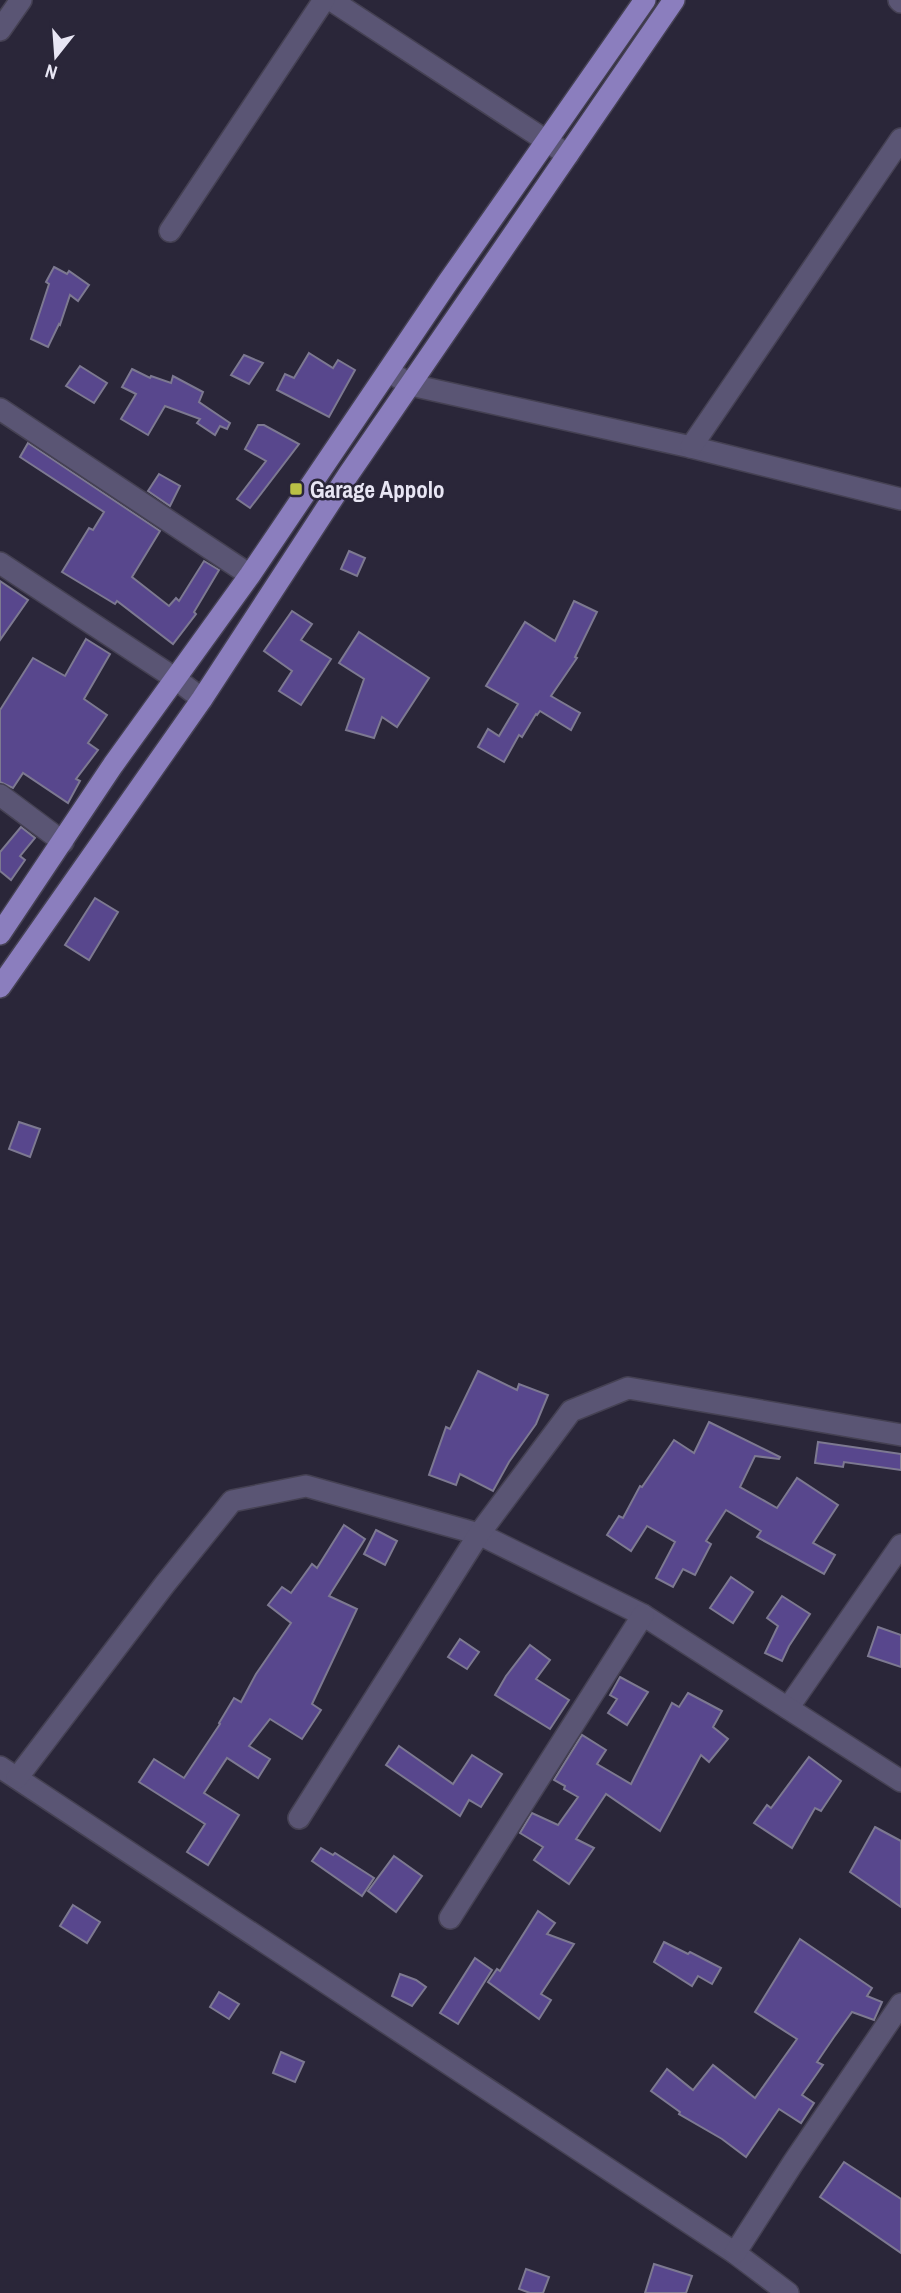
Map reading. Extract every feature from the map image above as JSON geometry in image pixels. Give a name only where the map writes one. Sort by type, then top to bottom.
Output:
[{"type":"main road","points":[[0,934],[113,765],[250,575],[645,0]]},
{"type":"main road","points":[[0,987],[202,699],[310,532],[674,0]]},
{"type":"street","points":[[0,30],[21,0]]},
{"type":"street","points":[[170,231],[324,0]]},
{"type":"street","points":[[331,0],[568,155]]},
{"type":"street","points":[[691,447],[901,139]]},
{"type":"street","points":[[388,371],[411,385],[691,447],[901,499]]},
{"type":"street","points":[[0,409],[250,575]]},
{"type":"street","points":[[0,564],[176,679],[202,699]]},
{"type":"street","points":[[0,796],[62,842]]},
{"type":"street","points":[[299,1818],[479,1534],[571,1411],[628,1388],[901,1435]]},
{"type":"street","points":[[788,2293],[735,2253],[8,1773],[232,1501],[306,1486],[479,1534],[643,1615],[901,1781]]},
{"type":"street","points":[[788,1708],[901,1545]]},
{"type":"street","points":[[450,1918],[643,1615]]},
{"type":"street","points":[[735,2253],[901,2004]]},
{"type":"building","points":[[54,267],[67,274],[69,271],[89,285],[78,301],[70,295],[60,325],[48,347],[31,339],[49,284],[46,282]]},
{"type":"building","points":[[309,353],[333,368],[338,360],[355,370],[329,417],[277,390],[285,374],[294,378]]},
{"type":"building","points":[[244,355],[263,363],[249,384],[231,375]]},
{"type":"building","points":[[80,366],[107,383],[94,403],[66,386]]},
{"type":"building","points":[[132,369],[150,378],[151,376],[171,383],[173,376],[203,392],[199,402],[230,423],[227,429],[220,426],[215,435],[197,423],[200,419],[165,406],[148,435],[121,419],[136,394],[122,387]]},
{"type":"building","points":[[258,425],[264,425],[299,444],[250,508],[237,499],[266,461],[245,449]]},
{"type":"building","points":[[28,443],[160,531],[132,577],[169,606],[176,598],[179,601],[204,561],[219,570],[194,612],[196,614],[173,644],[117,601],[115,604],[62,572],[89,528],[93,530],[104,512],[20,457]]},
{"type":"building","points":[[159,474],[180,486],[170,506],[148,491]]},
{"type":"building","points":[[349,551],[365,558],[357,576],[341,569]]},
{"type":"building","points":[[0,581],[28,600],[0,640]]},
{"type":"building","points":[[574,601],[597,612],[575,657],[577,658],[551,696],[580,713],[571,730],[540,711],[522,737],[519,735],[504,762],[478,747],[488,729],[499,736],[518,704],[486,686],[525,622],[555,641]]},
{"type":"building","points":[[292,611],[312,624],[301,640],[331,659],[301,705],[279,691],[292,671],[264,651]]},
{"type":"building","points":[[359,632],[429,678],[397,727],[382,717],[374,738],[346,730],[364,679],[339,663]]},
{"type":"building","points":[[86,639],[110,654],[84,699],[107,715],[88,743],[98,750],[76,779],[80,781],[68,803],[23,773],[13,788],[0,782],[0,710],[33,658],[65,676]]},
{"type":"building","points":[[21,827],[35,838],[20,856],[25,860],[11,880],[0,871],[0,852]]},
{"type":"building","points":[[95,898],[118,912],[89,960],[65,945]]},
{"type":"building","points":[[19,1122],[40,1129],[30,1157],[9,1149]]},
{"type":"building","points":[[478,1371],[517,1390],[519,1384],[548,1395],[536,1424],[509,1462],[493,1491],[460,1474],[456,1485],[429,1475],[446,1427],[450,1429]]},
{"type":"building","points":[[709,1422],[780,1457],[755,1456],[740,1487],[777,1508],[797,1478],[838,1505],[813,1543],[835,1555],[824,1574],[757,1537],[761,1531],[726,1510],[706,1541],[711,1544],[695,1575],[683,1569],[673,1587],[656,1578],[675,1542],[647,1526],[631,1551],[607,1535],[619,1516],[623,1518],[640,1486],[642,1487],[674,1440],[694,1453]]},
{"type":"building","points":[[818,1442],[901,1454],[901,1470],[844,1462],[843,1467],[815,1463]]},
{"type":"building","points":[[344,1525],[365,1539],[329,1596],[357,1609],[312,1704],[321,1710],[302,1739],[270,1719],[249,1746],[270,1759],[258,1778],[227,1758],[204,1793],[239,1815],[208,1865],[187,1852],[205,1824],[139,1782],[154,1759],[184,1778],[234,1698],[241,1702],[256,1674],[291,1623],[268,1605],[282,1587],[291,1593],[312,1564],[317,1568]]},
{"type":"building","points":[[376,1530],[397,1541],[385,1565],[364,1554]]},
{"type":"building","points":[[731,1577],[753,1592],[733,1623],[710,1608]]},
{"type":"building","points":[[782,1596],[810,1614],[782,1661],[765,1653],[778,1626],[767,1618]]},
{"type":"building","points":[[878,1627],[901,1635],[901,1667],[868,1656]]},
{"type":"building","points":[[460,1639],[479,1652],[467,1669],[448,1657]]},
{"type":"building","points":[[530,1645],[550,1660],[536,1679],[569,1700],[550,1729],[495,1695]]},
{"type":"building","points":[[620,1677],[648,1692],[627,1725],[608,1713],[617,1699],[610,1695]]},
{"type":"building","points":[[688,1693],[722,1711],[713,1727],[728,1739],[709,1762],[701,1755],[660,1831],[606,1794],[576,1839],[594,1848],[569,1884],[534,1860],[543,1847],[520,1833],[532,1813],[558,1825],[578,1797],[554,1780],[582,1735],[606,1750],[597,1764],[631,1784],[672,1703],[679,1707]]},
{"type":"building","points":[[399,1746],[453,1784],[472,1755],[502,1774],[481,1807],[469,1800],[460,1816],[386,1765]]},
{"type":"building","points":[[809,1757],[841,1781],[821,1811],[815,1808],[792,1848],[754,1823],[767,1805],[771,1808]]},
{"type":"building","points":[[875,1827],[901,1841],[901,1907],[850,1872]]},
{"type":"building","points":[[321,1848],[333,1855],[335,1853],[374,1878],[362,1896],[312,1861]]},
{"type":"building","points":[[394,1856],[422,1876],[396,1912],[368,1891]]},
{"type":"building","points":[[73,1905],[100,1922],[87,1943],[60,1926]]},
{"type":"building","points":[[538,1911],[555,1923],[547,1934],[574,1944],[541,1994],[551,2000],[539,2019],[488,1982],[497,1969],[500,1971]]},
{"type":"building","points":[[800,1939],[872,1988],[867,1996],[882,2002],[874,2020],[852,2012],[817,2062],[823,2065],[802,2095],[814,2103],[801,2123],[779,2109],[746,2157],[722,2139],[679,2114],[680,2112],[651,2091],[667,2069],[693,2090],[713,2065],[755,2098],[797,2039],[755,2012]]},
{"type":"building","points":[[664,1942],[721,1968],[712,1984],[698,1976],[692,1986],[654,1962]]},
{"type":"building","points":[[475,1958],[492,1970],[458,2024],[440,2013]]},
{"type":"building","points":[[400,1974],[426,1987],[412,2006],[392,1996]]},
{"type":"building","points":[[219,1992],[239,2004],[229,2019],[210,2007]]},
{"type":"building","points":[[281,2052],[304,2062],[295,2082],[273,2073]]},
{"type":"building","points":[[844,2162],[901,2199],[901,2253],[820,2197]]},
{"type":"building","points":[[654,2264],[692,2276],[686,2293],[645,2293]]},
{"type":"building","points":[[526,2269],[549,2277],[543,2293],[530,2293],[519,2289]]},
{"type":"place","name":"Garage Appolo","points":[[296,489]]}]
